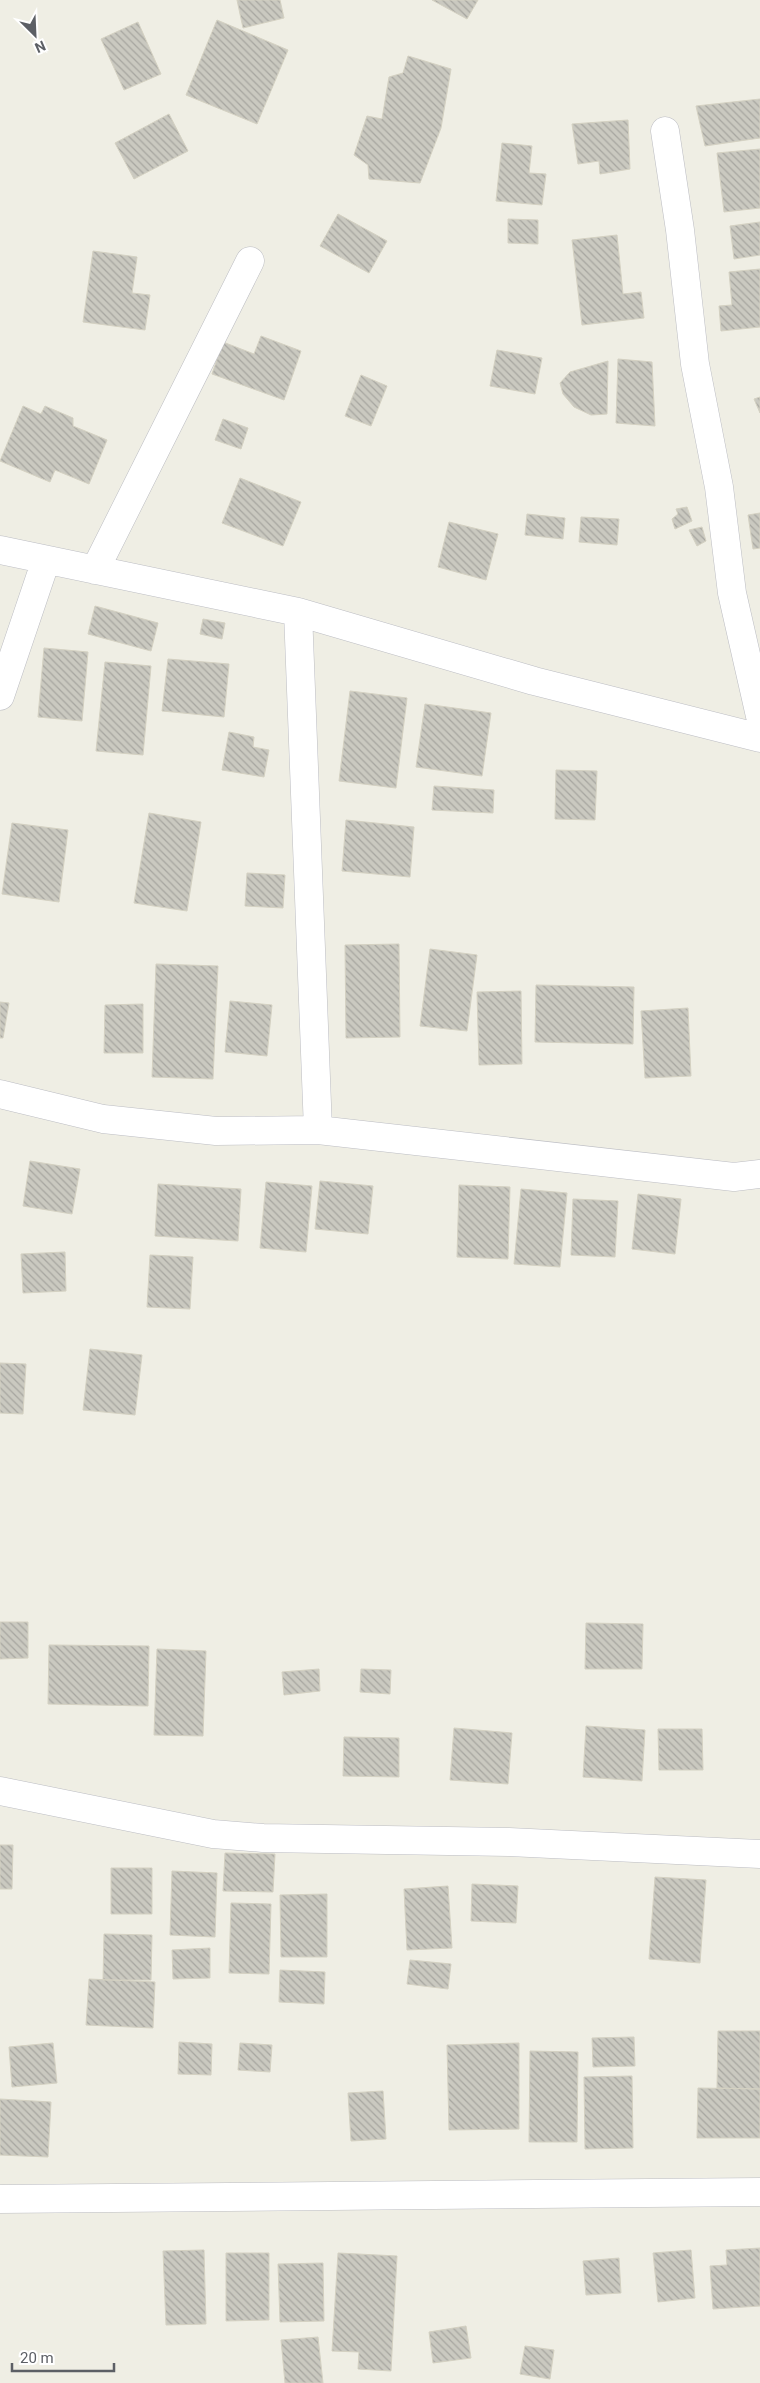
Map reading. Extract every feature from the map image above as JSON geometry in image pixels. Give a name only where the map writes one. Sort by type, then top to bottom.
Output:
[{"type":"street","points":[[665,131],[680,230],[695,364],[719,487],[732,593],[760,716]]},
{"type":"street","points":[[95,570],[250,261]]},
{"type":"street","points":[[0,550],[298,612],[534,681],[760,738]]},
{"type":"street","points":[[0,696],[46,560]]},
{"type":"street","points":[[298,612],[318,1130]]},
{"type":"street","points":[[0,1094],[103,1119],[216,1131],[318,1130],[734,1177],[760,1174]]},
{"type":"street","points":[[0,1791],[213,1834],[263,1838],[509,1842],[760,1854]]},
{"type":"street","points":[[0,2199],[760,2192]]},
{"type":"building","points":[[237,0],[280,0],[284,18],[243,28]]},
{"type":"building","points":[[432,0],[478,0],[467,19]]},
{"type":"building","points":[[217,20],[288,50],[257,124],[186,95]]},
{"type":"building","points":[[138,22],[161,74],[124,90],[101,39]]},
{"type":"building","points":[[408,56],[451,69],[441,128],[420,183],[369,179],[368,165],[354,155],[367,116],[382,119],[389,77],[403,73]]},
{"type":"building","points":[[760,99],[760,138],[705,146],[696,106]]},
{"type":"building","points":[[169,114],[188,151],[134,179],[115,143]]},
{"type":"building","points":[[628,120],[630,169],[600,174],[599,161],[578,164],[572,124]]},
{"type":"building","points":[[502,143],[532,146],[529,173],[546,174],[542,205],[496,201]]},
{"type":"building","points":[[760,149],[760,208],[724,212],[717,153]]},
{"type":"building","points":[[338,214],[387,241],[369,273],[320,246]]},
{"type":"building","points":[[508,219],[538,220],[538,244],[508,243]]},
{"type":"building","points":[[760,222],[760,255],[734,259],[730,226]]},
{"type":"building","points":[[617,235],[623,294],[641,292],[644,318],[582,325],[572,240]]},
{"type":"building","points":[[93,251],[137,257],[132,293],[150,295],[145,330],[83,322]]},
{"type":"building","points":[[760,269],[760,327],[721,331],[719,306],[732,305],[729,272]]},
{"type":"building","points":[[261,336],[301,351],[284,400],[212,374],[223,342],[254,354]]},
{"type":"building","points":[[497,350],[542,358],[535,394],[490,386]]},
{"type":"building","points":[[618,359],[652,362],[655,426],[616,423]]},
{"type":"building","points":[[608,361],[607,414],[591,415],[574,407],[563,394],[560,383],[570,372]]},
{"type":"building","points":[[361,375],[387,386],[371,426],[345,416]]},
{"type":"building","points":[[760,397],[760,413],[754,399]]},
{"type":"building","points":[[23,406],[41,414],[45,406],[73,418],[73,426],[107,440],[89,484],[55,470],[50,482],[0,461]]},
{"type":"building","points":[[223,419],[248,428],[241,449],[215,440]]},
{"type":"building","points":[[240,478],[301,502],[283,546],[222,523]]},
{"type":"building","points":[[687,507],[692,521],[675,529],[672,519],[678,514],[676,509]]},
{"type":"building","points":[[760,513],[760,548],[753,549],[748,515]]},
{"type":"building","points":[[527,514],[565,518],[563,539],[525,535]]},
{"type":"building","points":[[581,517],[619,519],[617,545],[579,542]]},
{"type":"building","points":[[449,522],[498,534],[486,580],[438,567]]},
{"type":"building","points":[[702,527],[706,541],[697,546],[689,530]]},
{"type":"building","points":[[95,606],[158,623],[151,651],[88,634]]},
{"type":"building","points":[[203,619],[225,623],[222,639],[200,634]]},
{"type":"building","points":[[44,648],[88,652],[82,721],[38,717]]},
{"type":"building","points":[[168,659],[229,664],[224,717],[162,711]]},
{"type":"building","points":[[105,662],[151,666],[143,755],[96,751]]},
{"type":"building","points":[[350,691],[407,698],[396,788],[339,781]]},
{"type":"building","points":[[425,704],[491,713],[482,776],[416,767]]},
{"type":"building","points":[[229,732],[254,737],[253,747],[269,750],[264,777],[222,770]]},
{"type":"building","points":[[556,770],[597,771],[595,820],[555,819]]},
{"type":"building","points":[[434,786],[494,790],[493,813],[432,810]]},
{"type":"building","points":[[149,813],[201,822],[187,911],[134,903]]},
{"type":"building","points":[[346,820],[414,827],[410,877],[342,871]]},
{"type":"building","points":[[12,823],[68,830],[59,902],[2,894]]},
{"type":"building","points":[[247,873],[285,875],[283,908],[245,906]]},
{"type":"building","points":[[399,944],[400,1037],[346,1038],[345,945]]},
{"type":"building","points":[[430,949],[477,955],[467,1031],[420,1026]]},
{"type":"building","points":[[156,964],[218,966],[213,1079],[152,1077]]},
{"type":"building","points":[[536,985],[634,987],[633,1044],[535,1042]]},
{"type":"building","points":[[521,991],[522,1064],[479,1065],[477,992]]},
{"type":"building","points":[[230,1001],[272,1005],[267,1056],[225,1052]]},
{"type":"building","points":[[0,1002],[9,1003],[3,1038],[0,1038]]},
{"type":"building","points":[[143,1004],[143,1053],[104,1053],[105,1005]]},
{"type":"building","points":[[688,1008],[691,1076],[645,1078],[641,1011]]},
{"type":"building","points":[[30,1161],[80,1169],[72,1214],[23,1206]]},
{"type":"building","points":[[320,1181],[373,1186],[368,1234],[315,1229]]},
{"type":"building","points":[[266,1182],[312,1186],[306,1252],[260,1248]]},
{"type":"building","points":[[158,1184],[241,1189],[238,1241],[155,1236]]},
{"type":"building","points":[[459,1185],[510,1187],[508,1259],[457,1257]]},
{"type":"building","points":[[521,1189],[567,1193],[560,1267],[514,1264]]},
{"type":"building","points":[[638,1194],[681,1199],[675,1254],[632,1249]]},
{"type":"building","points":[[573,1199],[618,1201],[615,1257],[571,1255]]},
{"type":"building","points":[[65,1252],[66,1291],[23,1293],[21,1254]]},
{"type":"building","points":[[150,1255],[193,1257],[190,1309],[147,1307]]},
{"type":"building","points":[[90,1349],[142,1355],[135,1415],[83,1410]]},
{"type":"building","points":[[0,1363],[26,1364],[23,1414],[0,1413]]},
{"type":"building","points":[[0,1622],[28,1622],[28,1658],[0,1659]]},
{"type":"building","points":[[586,1623],[643,1624],[642,1669],[585,1669]]},
{"type":"building","points":[[49,1645],[149,1646],[148,1706],[48,1704]]},
{"type":"building","points":[[157,1649],[206,1651],[203,1736],[154,1735]]},
{"type":"building","points":[[319,1669],[320,1691],[284,1695],[282,1672]]},
{"type":"building","points":[[361,1669],[391,1670],[390,1694],[360,1692]]},
{"type":"building","points":[[586,1726],[645,1730],[642,1781],[583,1777]]},
{"type":"building","points":[[454,1728],[512,1733],[508,1784],[450,1780]]},
{"type":"building","points":[[658,1729],[702,1729],[703,1770],[659,1770]]},
{"type":"building","points":[[344,1737],[399,1738],[399,1777],[343,1776]]},
{"type":"building","points":[[0,1845],[13,1845],[12,1889],[0,1889]]},
{"type":"building","points":[[225,1853],[275,1854],[273,1892],[223,1891]]},
{"type":"building","points":[[111,1868],[152,1868],[152,1914],[111,1914]]},
{"type":"building","points":[[172,1871],[217,1873],[215,1937],[170,1935]]},
{"type":"building","points":[[655,1877],[706,1880],[700,1963],[649,1959]]},
{"type":"building","points":[[472,1884],[518,1886],[516,1923],[471,1921]]},
{"type":"building","points":[[448,1886],[452,1948],[407,1950],[404,1889]]},
{"type":"building","points":[[327,1894],[327,1957],[281,1957],[280,1895]]},
{"type":"building","points":[[231,1903],[271,1904],[269,1974],[229,1973]]},
{"type":"building","points":[[104,1934],[152,1935],[151,1980],[103,1980]]},
{"type":"building","points":[[210,1948],[210,1978],[173,1979],[172,1950]]},
{"type":"building","points":[[410,1960],[451,1964],[448,1989],[407,1984]]},
{"type":"building","points":[[280,1970],[325,1972],[324,2004],[279,2002]]},
{"type":"building","points":[[89,1979],[155,1982],[153,2028],[86,2025]]},
{"type":"building","points":[[718,2031],[760,2031],[760,2089],[717,2088]]},
{"type":"building","points":[[634,2037],[635,2066],[593,2067],[592,2038]]},
{"type":"building","points":[[179,2042],[212,2044],[211,2075],[178,2074]]},
{"type":"building","points":[[53,2043],[57,2083],[12,2087],[9,2047]]},
{"type":"building","points":[[240,2043],[272,2045],[270,2072],[238,2070]]},
{"type":"building","points":[[519,2043],[519,2129],[449,2130],[447,2045]]},
{"type":"building","points":[[530,2051],[578,2052],[577,2142],[529,2142]]},
{"type":"building","points":[[632,2076],[633,2148],[585,2149],[584,2077]]},
{"type":"building","points":[[698,2088],[760,2089],[760,2138],[697,2138]]},
{"type":"building","points":[[383,2091],[386,2139],[351,2141],[348,2093]]},
{"type":"building","points":[[0,2099],[51,2102],[48,2157],[0,2155]]},
{"type":"building","points":[[760,2248],[760,2306],[713,2309],[710,2266],[727,2265],[726,2250]]},
{"type":"building","points":[[204,2250],[206,2324],[166,2325],[163,2251]]},
{"type":"building","points":[[691,2250],[695,2298],[658,2302],[653,2253]]},
{"type":"building","points":[[226,2253],[269,2253],[269,2320],[226,2321]]},
{"type":"building","points":[[338,2253],[397,2256],[391,2371],[358,2369],[359,2352],[332,2351]]},
{"type":"building","points":[[619,2258],[621,2293],[586,2295],[583,2261]]},
{"type":"building","points":[[323,2263],[324,2321],[280,2322],[278,2264]]},
{"type":"building","points":[[466,2326],[471,2358],[433,2363],[429,2332]]},
{"type":"building","points":[[318,2337],[323,2383],[285,2383],[281,2340]]},
{"type":"building","points":[[525,2346],[554,2350],[550,2379],[520,2374]]}]
